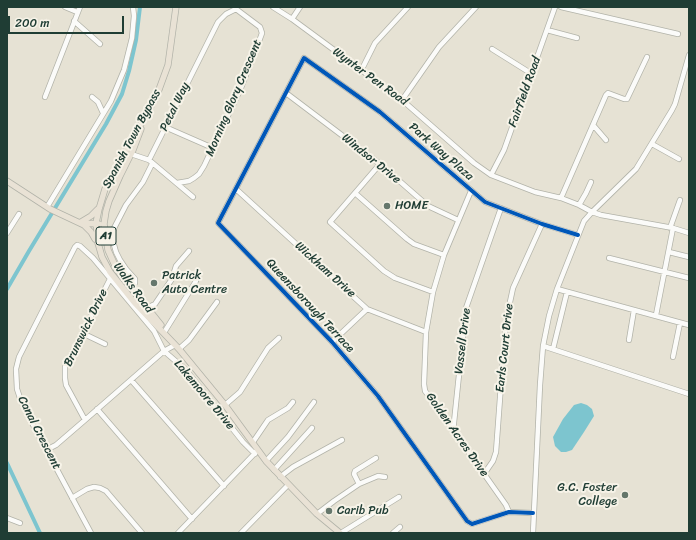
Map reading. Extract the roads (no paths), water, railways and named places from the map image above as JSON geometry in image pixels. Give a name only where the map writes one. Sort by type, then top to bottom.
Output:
[{"type":"main road","name":"Spanish Town Bypass","points":[[96,223],[105,189],[127,147],[157,96],[168,64],[176,7]]},
{"type":"main road","name":"Walks Road","points":[[147,114],[106,211],[104,224],[108,250],[118,270],[132,289],[225,405],[253,442],[257,452],[288,485],[340,533]]},
{"type":"main road","points":[[7,181],[61,215],[80,222],[104,224]]},
{"type":"main road","points":[[80,222],[91,216],[99,209]]},
{"type":"main road","points":[[80,222],[92,232],[98,243]]},
{"type":"main road","name":"Walks Road","points":[[96,223],[98,243],[102,258],[110,272],[134,302],[177,347]]},
{"type":"street","points":[[65,7],[77,12]]},
{"type":"street","points":[[45,97],[80,7]]},
{"type":"street","points":[[48,208],[111,101],[124,70],[132,38],[134,16],[133,7]]},
{"type":"street","name":"Wynter Pen Road","points":[[273,7],[402,100],[474,163],[491,175],[535,192],[561,198],[601,215],[671,228],[689,233]]},
{"type":"street","points":[[292,20],[300,7]]},
{"type":"street","points":[[361,71],[375,43],[408,7]]},
{"type":"street","points":[[402,100],[439,47],[476,7]]},
{"type":"street","name":"Fairfield Road","points":[[491,175],[504,150],[555,7]]},
{"type":"street","points":[[561,7],[678,34]]},
{"type":"street","name":"Petal Way","points":[[112,234],[126,206],[143,182],[165,127],[218,22],[226,14],[236,8]]},
{"type":"street","name":"Morning Glory Crescent","points":[[177,184],[190,181],[199,174],[241,88],[262,33],[260,27],[236,8]]},
{"type":"street","points":[[74,21],[100,44]]},
{"type":"street","points":[[547,30],[577,38]]},
{"type":"street","points":[[492,48],[532,74]]},
{"type":"street","points":[[533,533],[543,346],[549,316],[557,289],[584,221],[636,170],[675,104],[688,64],[689,55]]},
{"type":"street","points":[[561,198],[577,158],[594,125],[606,95],[608,93],[624,99],[627,98],[647,57]]},
{"type":"street","name":"Queensborough Terrace","points":[[304,58],[218,223],[332,342],[378,396],[467,521],[472,524],[509,512],[533,513]]},
{"type":"street","name":"Park Way Plaza","points":[[304,58],[380,112],[485,202],[542,224],[578,235]]},
{"type":"street","name":"Windsor Drive","points":[[286,93],[380,164],[428,206],[458,220]]},
{"type":"street","points":[[92,97],[98,102],[103,113]]},
{"type":"street","points":[[594,125],[606,140]]},
{"type":"street","points":[[165,127],[213,148]]},
{"type":"street","points":[[652,144],[679,159]]},
{"type":"street","points":[[131,154],[151,162],[193,197]]},
{"type":"street","points":[[380,164],[330,222],[384,271],[394,278],[433,292]]},
{"type":"street","points":[[579,205],[591,182]]},
{"type":"street","name":"Wickham Drive","points":[[236,190],[367,308],[426,332]]},
{"type":"street","name":"Golden Acres Drive","points":[[471,191],[444,255],[433,292],[426,332],[424,368],[425,391],[506,505],[509,512]]},
{"type":"street","points":[[355,193],[414,244],[444,255]]},
{"type":"street","points":[[656,315],[669,252],[671,228],[680,200]]},
{"type":"street","name":"Vassell Drive","points":[[453,432],[466,308],[501,208]]},
{"type":"street","points":[[7,233],[19,214]]},
{"type":"street","name":"Earls Court Drive","points":[[484,474],[494,461],[496,452],[504,344],[507,316],[513,288],[542,224]]},
{"type":"street","points":[[106,238],[112,234],[116,252],[120,260],[135,279],[132,289]]},
{"type":"street","name":"Lakemoore Drive","points":[[77,245],[93,258],[154,331],[164,351],[186,370],[243,442],[257,452]]},
{"type":"street","name":"Canal Crescent","points":[[77,245],[19,358],[16,369],[17,388],[21,401],[91,533]]},
{"type":"street","points":[[148,308],[155,304],[172,279],[176,266],[189,251]]},
{"type":"street","points":[[669,252],[689,257]]},
{"type":"street","points":[[609,258],[689,278]]},
{"type":"street","name":"Brunswick Drive","points":[[85,420],[66,384],[65,367],[110,279]]},
{"type":"street","points":[[165,331],[196,281]]},
{"type":"street","points":[[557,289],[689,325]]},
{"type":"street","points":[[553,349],[567,292]]},
{"type":"street","points":[[46,450],[56,445],[164,351],[177,347],[189,340],[217,302]]},
{"type":"street","points":[[332,342],[367,308]]},
{"type":"street","points":[[629,340],[634,310]]},
{"type":"street","points":[[673,357],[680,323]]},
{"type":"street","points":[[82,333],[105,344]]},
{"type":"street","points":[[225,405],[240,392],[268,348],[279,338]]},
{"type":"street","points":[[543,346],[689,394]]},
{"type":"street","points":[[131,380],[224,486]]},
{"type":"street","points":[[253,442],[268,420],[288,408],[293,402]]},
{"type":"street","points":[[266,461],[288,437],[314,402]]},
{"type":"street","points":[[97,409],[192,519]]},
{"type":"street","points":[[274,470],[312,428]]},
{"type":"street","points":[[280,477],[293,467],[342,440]]},
{"type":"street","points":[[178,533],[257,452]]},
{"type":"street","points":[[359,484],[354,474],[355,471],[376,458]]},
{"type":"street","points":[[318,514],[359,484],[378,476],[385,477]]},
{"type":"street","points":[[241,533],[288,485]]},
{"type":"street","points":[[72,498],[87,489],[94,487],[100,488],[106,491],[142,533]]},
{"type":"street","points":[[340,533],[399,497]]},
{"type":"street","points":[[7,518],[20,523]]},
{"type":"street","points":[[393,533],[400,527]]},
{"type":"water","points":[[581,403],[592,409],[594,416],[572,450],[561,452],[555,446],[553,437],[563,419],[574,405]]},
{"type":"waterway","points":[[7,289],[106,124],[122,94],[136,40],[140,7]]},
{"type":"waterway","points":[[7,463],[40,533]]},
{"type":"place","name":"HOME","points":[[387,206]]},
{"type":"place","name":"Patrick Auto Centre","points":[[154,283]]},
{"type":"place","name":"G.C. Foster College","points":[[625,495]]},
{"type":"place","name":"Carib Pub","points":[[329,511]]}]
